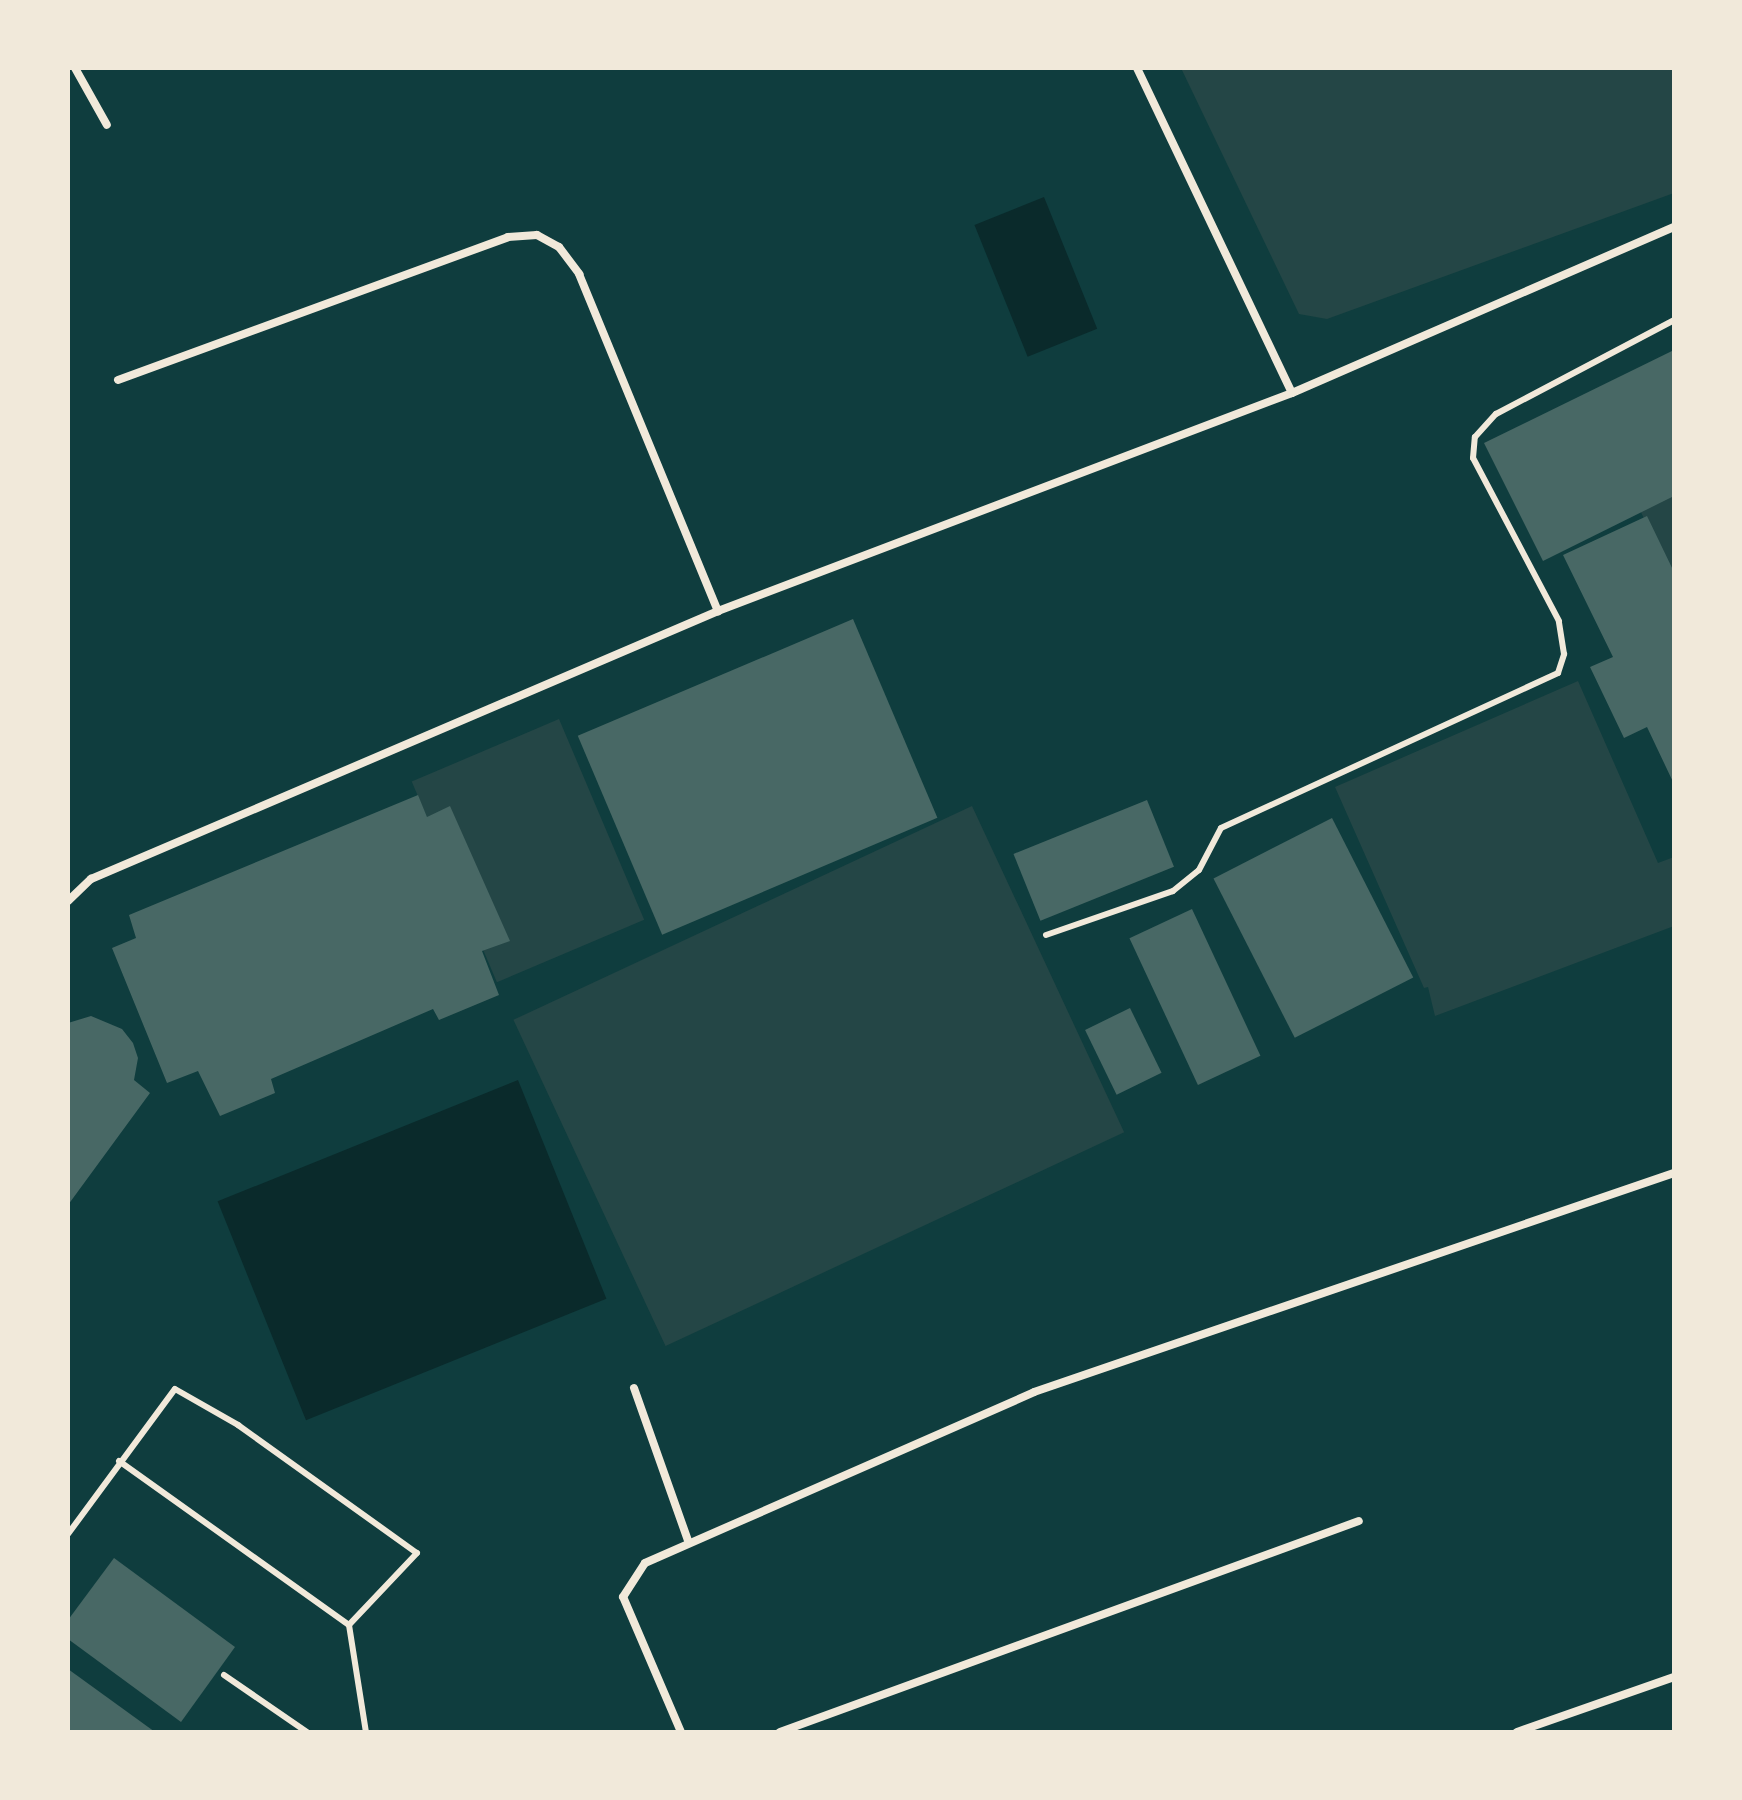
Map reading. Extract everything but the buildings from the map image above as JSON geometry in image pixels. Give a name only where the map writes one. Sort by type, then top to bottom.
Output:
[{"type":"street","points":[[75,68],[107,125]]},
{"type":"street","points":[[1137,68],[1292,393]]},
{"type":"street","points":[[68,901],[91,879],[718,611],[1292,393],[1673,230]]},
{"type":"street","points":[[118,380],[508,237],[537,235],[559,247],[579,274],[718,611]]},
{"type":"street","points":[[681,1732],[623,1597],[645,1563],[1034,1392],[1674,1173]]},
{"type":"street","points":[[634,1388],[689,1543]]},
{"type":"street","points":[[780,1732],[1359,1521]]},
{"type":"street","points":[[1517,1732],[1674,1677]]},
{"type":"lane","points":[[1046,935],[1173,891],[1199,870],[1221,828],[1558,673],[1564,654],[1559,621],[1473,458],[1475,437],[1496,414],[1674,320]]},
{"type":"lane","points":[[68,1534],[167,1395],[175,1389],[184,1391],[417,1553],[349,1625]]},
{"type":"lane","points":[[119,1461],[349,1625],[366,1732]]},
{"type":"lane","points":[[224,1675],[307,1732]]},
{"type":"shaded area","points":[[1181,68],[1674,68],[1674,193],[1327,319],[1299,314]]},
{"type":"shaded area","points":[[1044,197],[1097,329],[1028,357],[974,225]]},
{"type":"shaded area","points":[[1674,479],[1674,580],[1635,500]]},
{"type":"shaded area","points":[[1578,681],[1658,863],[1674,857],[1674,926],[1435,1016],[1428,987],[1424,988],[1335,787]]},
{"type":"shaded area","points":[[559,719],[644,920],[497,982],[412,782]]},
{"type":"shaded area","points":[[972,806],[1124,1132],[666,1346],[513,1020]]},
{"type":"shaded area","points":[[518,1080],[606,1299],[306,1420],[218,1201]]}]
